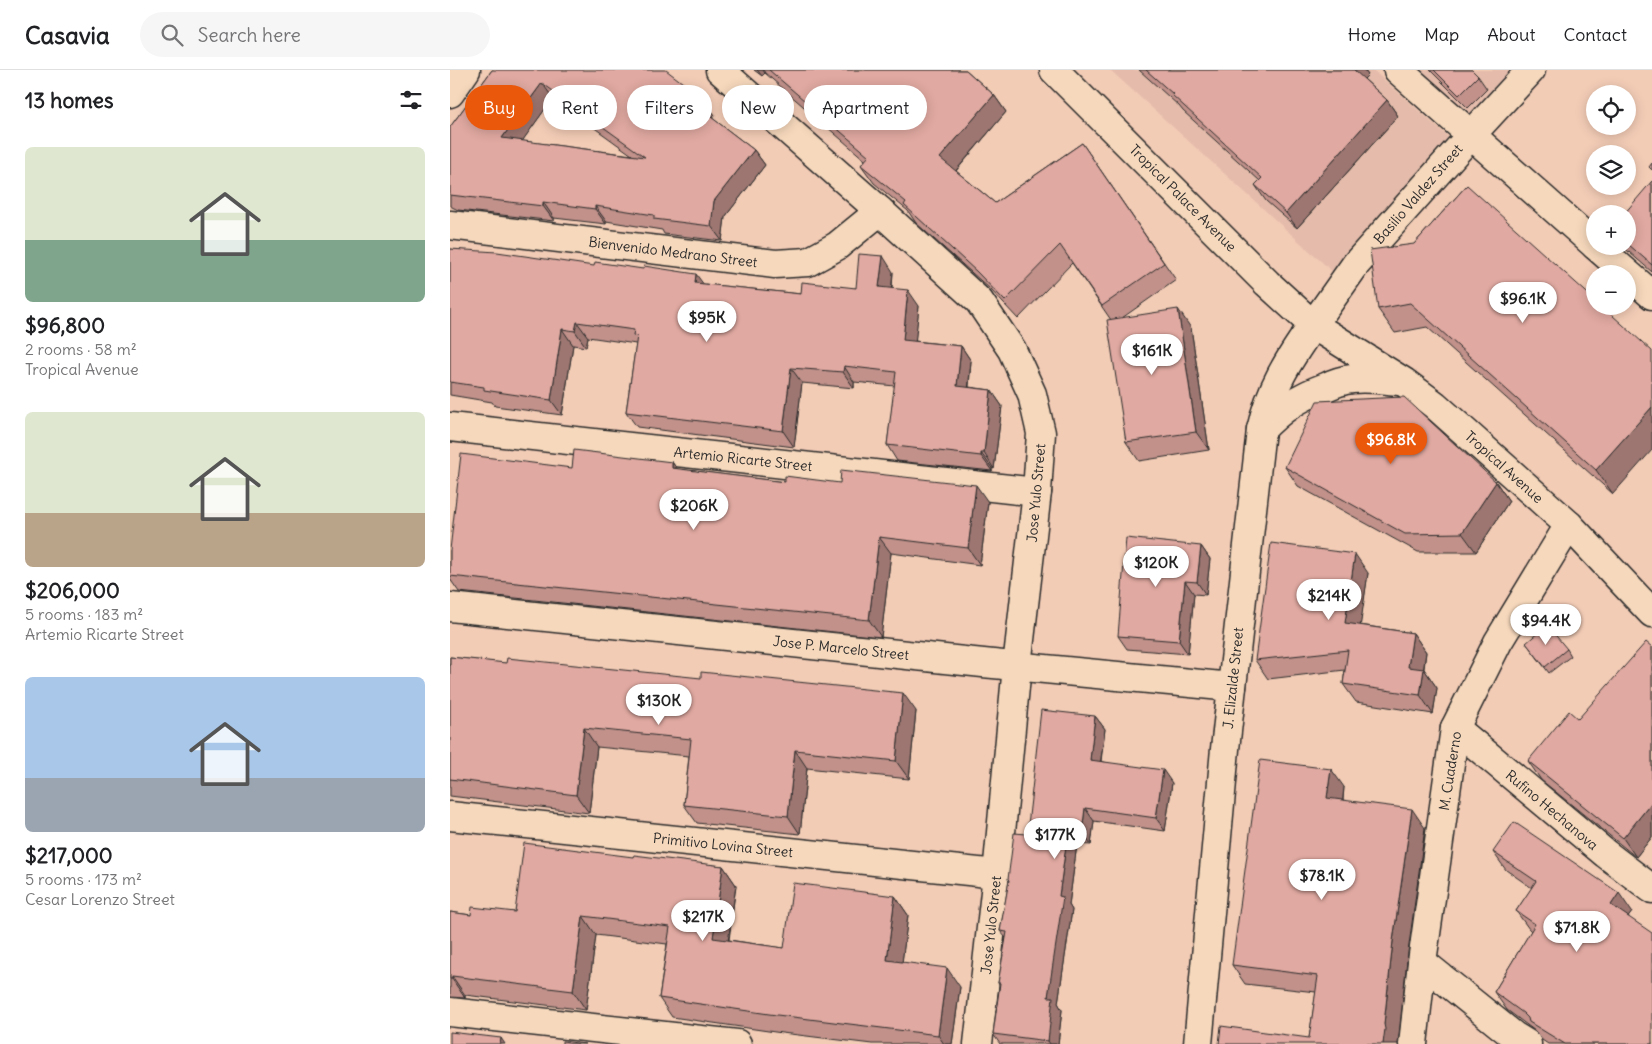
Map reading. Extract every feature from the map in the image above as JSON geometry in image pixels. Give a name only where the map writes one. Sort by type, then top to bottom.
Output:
[{"type":"street","points":[[450,93],[466,70]]},
{"type":"street","name":"Jose Yulo Street","points":[[720,70],[979,301],[1012,350],[1032,394],[1041,434],[978,1044]]},
{"type":"street","name":"Tropical Palace Avenue","points":[[1054,70],[1267,283],[1313,325]]},
{"type":"street","points":[[1398,70],[1586,237]]},
{"type":"street","name":"Basilio Valdez Street","points":[[1313,325],[1356,264],[1531,70]]},
{"type":"street","name":"Bienvenido Medrano Street","points":[[450,226],[775,264],[808,262],[837,246],[880,211]]},
{"type":"street","points":[[1606,255],[1652,295]]},
{"type":"street","name":"Tropical Avenue","points":[[1313,325],[1404,382],[1435,405],[1569,524],[1652,614]]},
{"type":"street","name":"J. Elizalde Street","points":[[1198,1044],[1232,687],[1261,430],[1264,416],[1279,376],[1313,325]]},
{"type":"street","points":[[1261,430],[1292,403],[1308,394],[1338,382],[1351,379],[1404,382]]},
{"type":"street","name":"Artemio Ricarte Street","points":[[450,426],[1036,492]]},
{"type":"street","name":"M. Cuaderno","points":[[1413,1044],[1422,962],[1455,728],[1498,642],[1569,524]]},
{"type":"street","name":"Jose P. Marcelo Street","points":[[450,606],[1232,687]]},
{"type":"street","name":"Rufino Hechanova","points":[[1455,728],[1606,854],[1652,888]]},
{"type":"street","name":"Primitivo Lovina Street","points":[[450,816],[997,874]]},
{"type":"street","points":[[1422,962],[1514,1036],[1527,1044]]},
{"type":"street","points":[[450,1012],[737,1044]]},
{"type":"shaded area","points":[[1110,70],[1373,70],[1453,141],[1335,274]]},
{"type":"shaded area","points":[[1415,70],[1511,70],[1469,119]]},
{"type":"building","points":[[492,70],[666,70],[686,85],[627,85],[627,130],[712,130],[712,118],[722,125],[722,130],[728,130],[754,150],[714,201],[711,226],[654,219],[654,215],[595,206],[595,209],[543,202],[543,206],[450,195],[450,127],[465,107],[465,130],[508,130],[502,138],[645,157],[607,130],[617,130],[617,85],[545,85],[542,83],[533,95],[533,85],[481,85]]},
{"type":"building","points":[[769,70],[966,70],[994,95],[940,158],[995,203],[1082,143],[1164,263],[1102,306],[1060,245],[1005,301],[977,272],[904,205],[906,202],[861,165],[869,156],[839,130],[927,130],[927,85],[804,85],[804,100],[794,92],[794,85],[786,85]]},
{"type":"building","points":[[1146,70],[1354,70],[1387,100],[1286,213],[1255,185],[1262,178]]},
{"type":"building","points":[[1434,70],[1472,70],[1478,76],[1459,95]]},
{"type":"building","points":[[1652,181],[1652,265],[1636,251],[1636,205],[1632,205]]},
{"type":"building","points":[[1467,185],[1586,292],[1586,315],[1612,315],[1652,351],[1652,407],[1596,470],[1410,303],[1378,309],[1370,250],[1414,244]]},
{"type":"building","points":[[450,249],[497,252],[594,266],[595,262],[643,269],[644,266],[696,274],[695,283],[801,294],[802,282],[856,288],[859,254],[883,256],[879,287],[908,290],[903,340],[961,346],[957,386],[991,390],[984,453],[981,453],[981,456],[887,445],[896,372],[844,366],[843,372],[791,368],[783,431],[626,412],[637,336],[633,335],[634,330],[577,322],[575,331],[562,329],[551,400],[484,390],[484,387],[450,382]]},
{"type":"building","points":[[1178,309],[1196,432],[1126,442],[1107,320]]},
{"type":"building","points":[[1404,397],[1496,482],[1462,533],[1405,534],[1285,467],[1317,401]]},
{"type":"building","points":[[574,450],[672,462],[672,468],[785,482],[785,476],[840,483],[841,470],[976,485],[968,548],[879,537],[869,620],[450,576],[450,550],[461,454],[572,468]]},
{"type":"building","points":[[1126,538],[1201,546],[1197,582],[1185,581],[1179,641],[1118,636]]},
{"type":"building","points":[[1271,543],[1355,554],[1345,623],[1413,633],[1408,667],[1424,669],[1420,695],[1343,684],[1348,650],[1255,660]]},
{"type":"building","points":[[1547,625],[1567,649],[1545,667],[1526,643]]},
{"type":"building","points":[[1646,642],[1652,647],[1652,802],[1623,838],[1528,761],[1569,711],[1578,719]]},
{"type":"building","points":[[450,657],[506,663],[507,658],[701,678],[701,672],[903,693],[896,761],[795,750],[788,816],[684,805],[691,739],[584,728],[576,795],[450,779]]},
{"type":"building","points":[[1041,710],[1095,716],[1090,760],[1163,770],[1156,818],[1085,808],[1082,833],[1068,831],[1059,896],[1063,897],[1048,997],[1053,997],[1048,1041],[993,1034],[1000,983],[998,983],[1007,932],[1000,931],[1009,880],[1014,833],[1027,834]]},
{"type":"building","points":[[1260,760],[1331,769],[1327,798],[1412,809],[1393,941],[1383,1044],[1219,1044],[1221,1026],[1309,1038],[1318,976],[1232,965]]},
{"type":"building","points":[[1514,822],[1619,893],[1611,905],[1652,933],[1652,1044],[1565,1044],[1529,1022],[1523,1013],[1494,992],[1535,924],[1516,911],[1536,881],[1493,852]]},
{"type":"building","points":[[524,843],[723,866],[713,938],[784,948],[793,883],[895,896],[887,960],[947,968],[938,1035],[659,998],[670,927],[583,916],[573,991],[452,976],[452,979],[450,979],[450,912],[471,915],[472,907],[515,912]]},
{"type":"building","points":[[450,1032],[501,1038],[500,1044],[450,1044]]},
{"type":"building","points":[[562,1041],[585,1044],[562,1044]]}]
